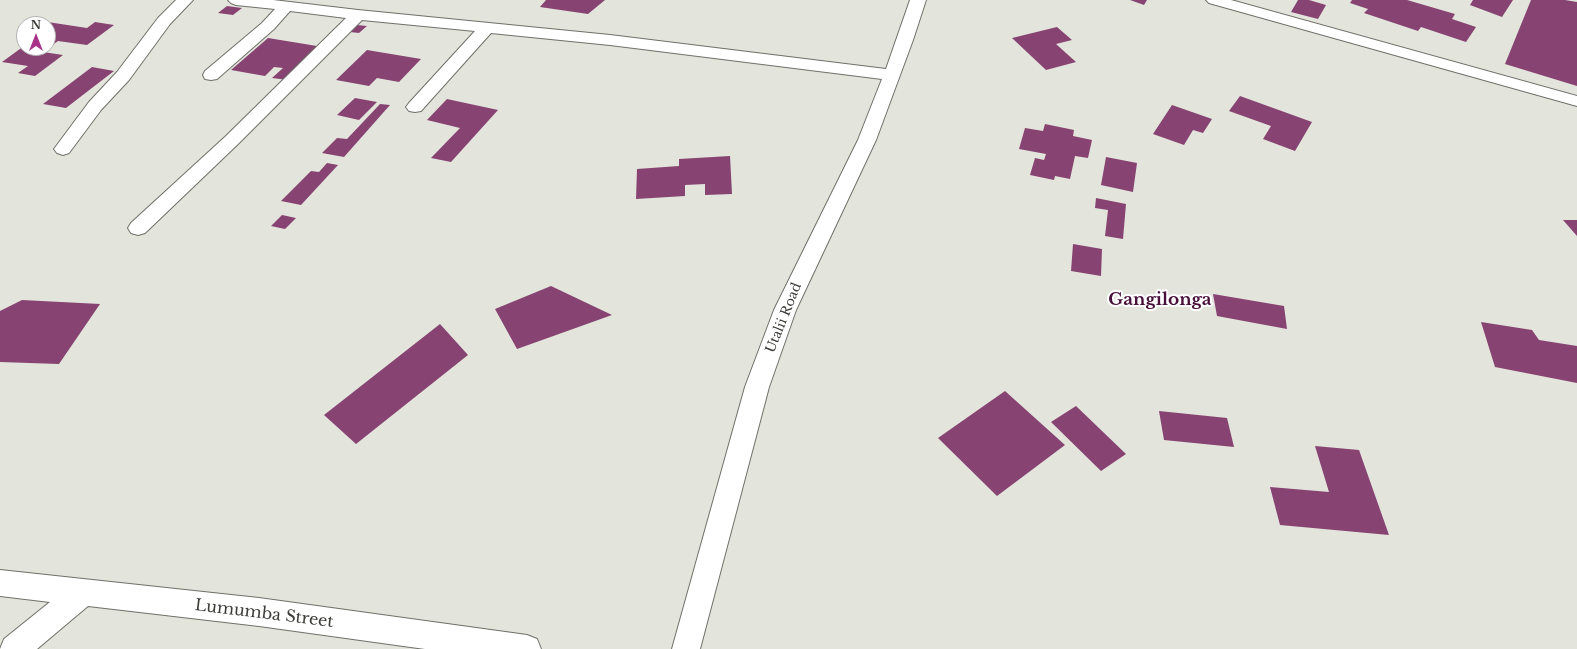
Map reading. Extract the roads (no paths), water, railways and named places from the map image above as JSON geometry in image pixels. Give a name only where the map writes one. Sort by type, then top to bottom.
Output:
[{"type":"street","points":[[63,149],[95,106],[123,76],[164,21],[185,0]]},
{"type":"street","points":[[236,0],[358,15],[610,40],[892,75]]},
{"type":"street","name":"Utalii Road","points":[[686,649],[764,366],[785,310],[867,140],[892,75],[918,0]]},
{"type":"street","points":[[1214,0],[1577,101]]},
{"type":"street","points":[[211,75],[268,26],[286,7]]},
{"type":"street","points":[[138,228],[238,134],[358,15]]},
{"type":"street","points":[[415,107],[486,28]]},
{"type":"street","name":"Lumumba Street","points":[[0,583],[259,612],[527,649]]},
{"type":"street","points":[[14,649],[83,593]]},
{"type":"district","name":"Gangilonga","points":[[1160,300]]}]
